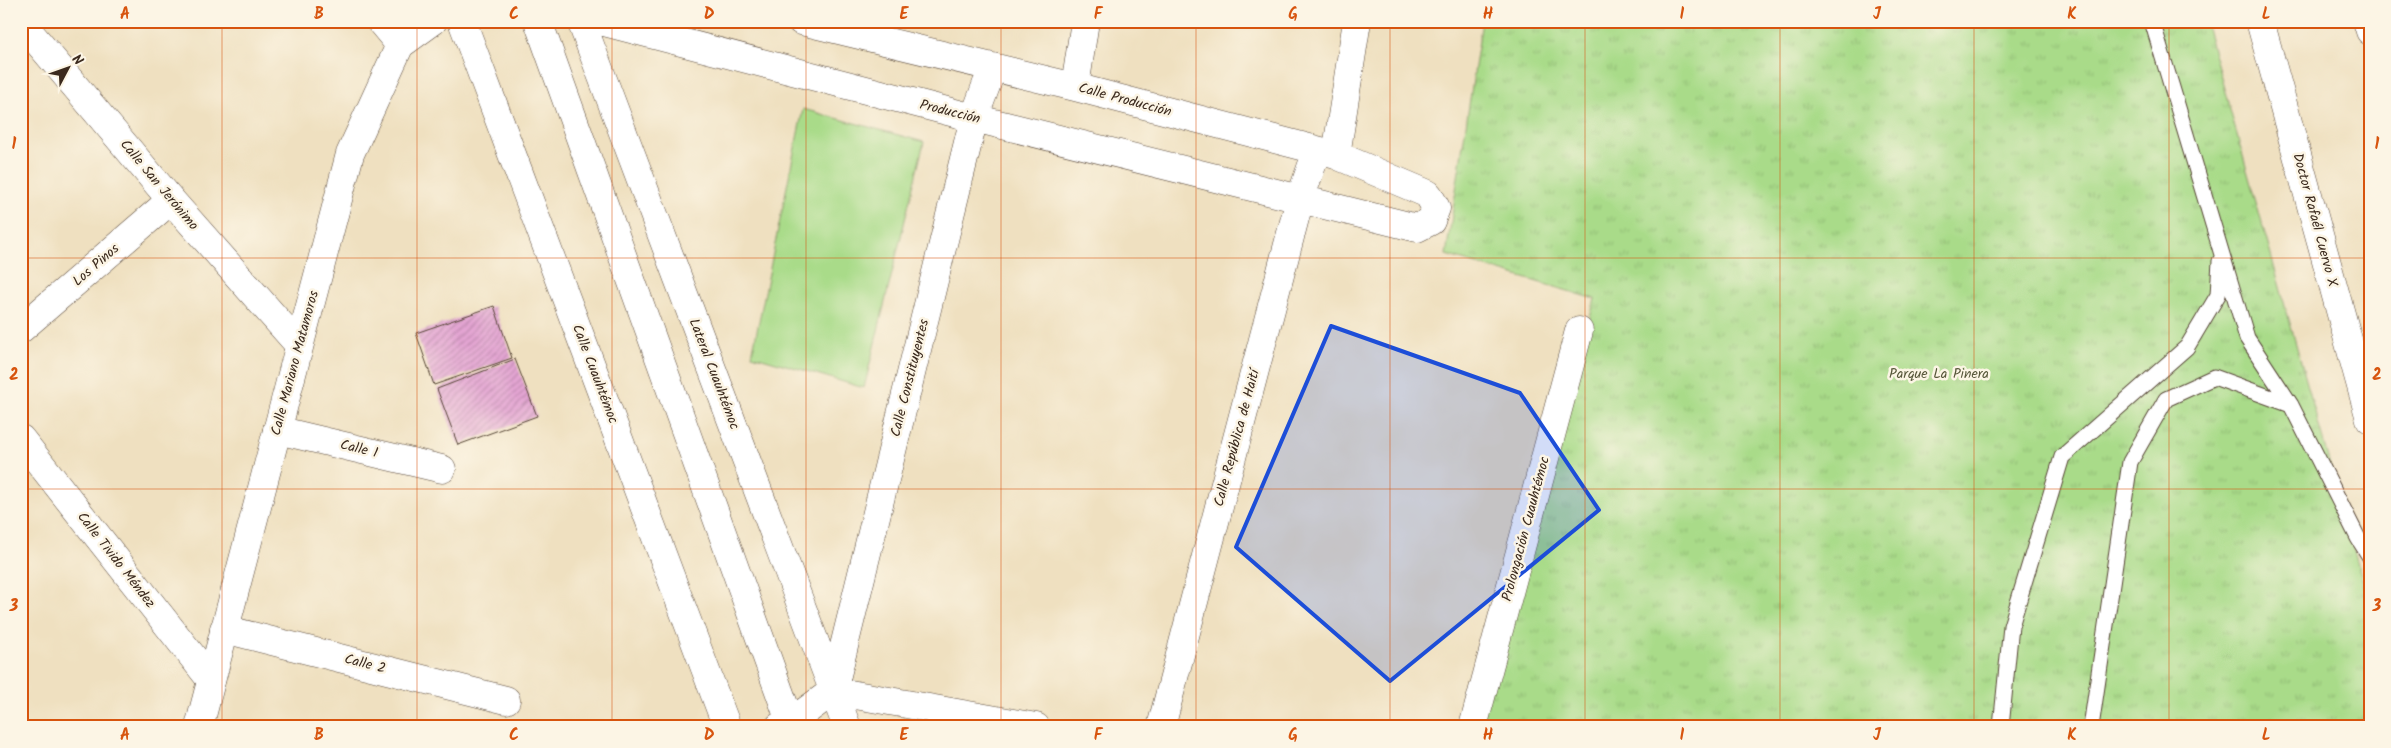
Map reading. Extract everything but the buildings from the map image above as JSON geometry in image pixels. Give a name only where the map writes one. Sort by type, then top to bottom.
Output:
[{"type":"street","points":[[380,21],[400,45]]},
{"type":"street","name":"Calle Mariano Matamoros","points":[[199,727],[350,154],[400,45],[433,21]]},
{"type":"street","name":"Calle Cuauhtémoc","points":[[462,21],[727,727]]},
{"type":"street","points":[[538,21],[787,725],[833,691],[1036,727]]},
{"type":"street","name":"Lateral Cuauhtémoc","points":[[581,21],[847,727]]},
{"type":"street","name":"Producción","points":[[600,21],[974,118],[1417,228],[1431,221],[1436,208]]},
{"type":"street","points":[[1074,87],[1085,21]]},
{"type":"street","name":"Calle República de Haití","points":[[1161,727],[1300,199],[1327,153],[1357,21]]},
{"type":"street","name":"Doctor Rafaél Cuervo X","points":[[2260,21],[2370,419]]},
{"type":"street","points":[[2367,21],[2370,31]]},
{"type":"street","name":"Calle San Jerónimo","points":[[21,22],[171,200],[299,346]]},
{"type":"street","name":"Calle Producción","points":[[810,22],[1074,87],[1327,153],[1428,194],[1436,208]]},
{"type":"street","name":"Calle Constituyentes","points":[[833,691],[974,118],[993,67]]},
{"type":"street","name":"Los Pinos","points":[[21,329],[171,200]]},
{"type":"street","name":"Prolongación Cuauhtémoc","points":[[1473,727],[1579,331]]},
{"type":"street","name":"Calle 1","points":[[276,430],[442,469]]},
{"type":"street","name":"Calle Tivido Méndez","points":[[21,439],[211,680]]},
{"type":"street","name":"Calle 2","points":[[224,628],[506,700]]},
{"type":"lane","points":[[2152,21],[2247,338],[2291,405],[2358,538],[2370,557]]},
{"type":"lane","points":[[2001,727],[2011,626],[2062,457],[2187,347],[2218,295],[2221,247]]},
{"type":"lane","points":[[2092,727],[2130,462],[2166,399],[2214,377],[2291,405]]},
{"type":"highlighted area","points":[[1331,326],[1520,393],[1599,510],[1390,681],[1236,547]]},
{"type":"green space","name":"Parque La Pinera","points":[[1482,21],[2205,21],[2370,607],[2370,727],[1479,727],[1595,299],[1446,255]]},
{"type":"green space","points":[[803,109],[924,142],[864,388],[752,355]]}]
